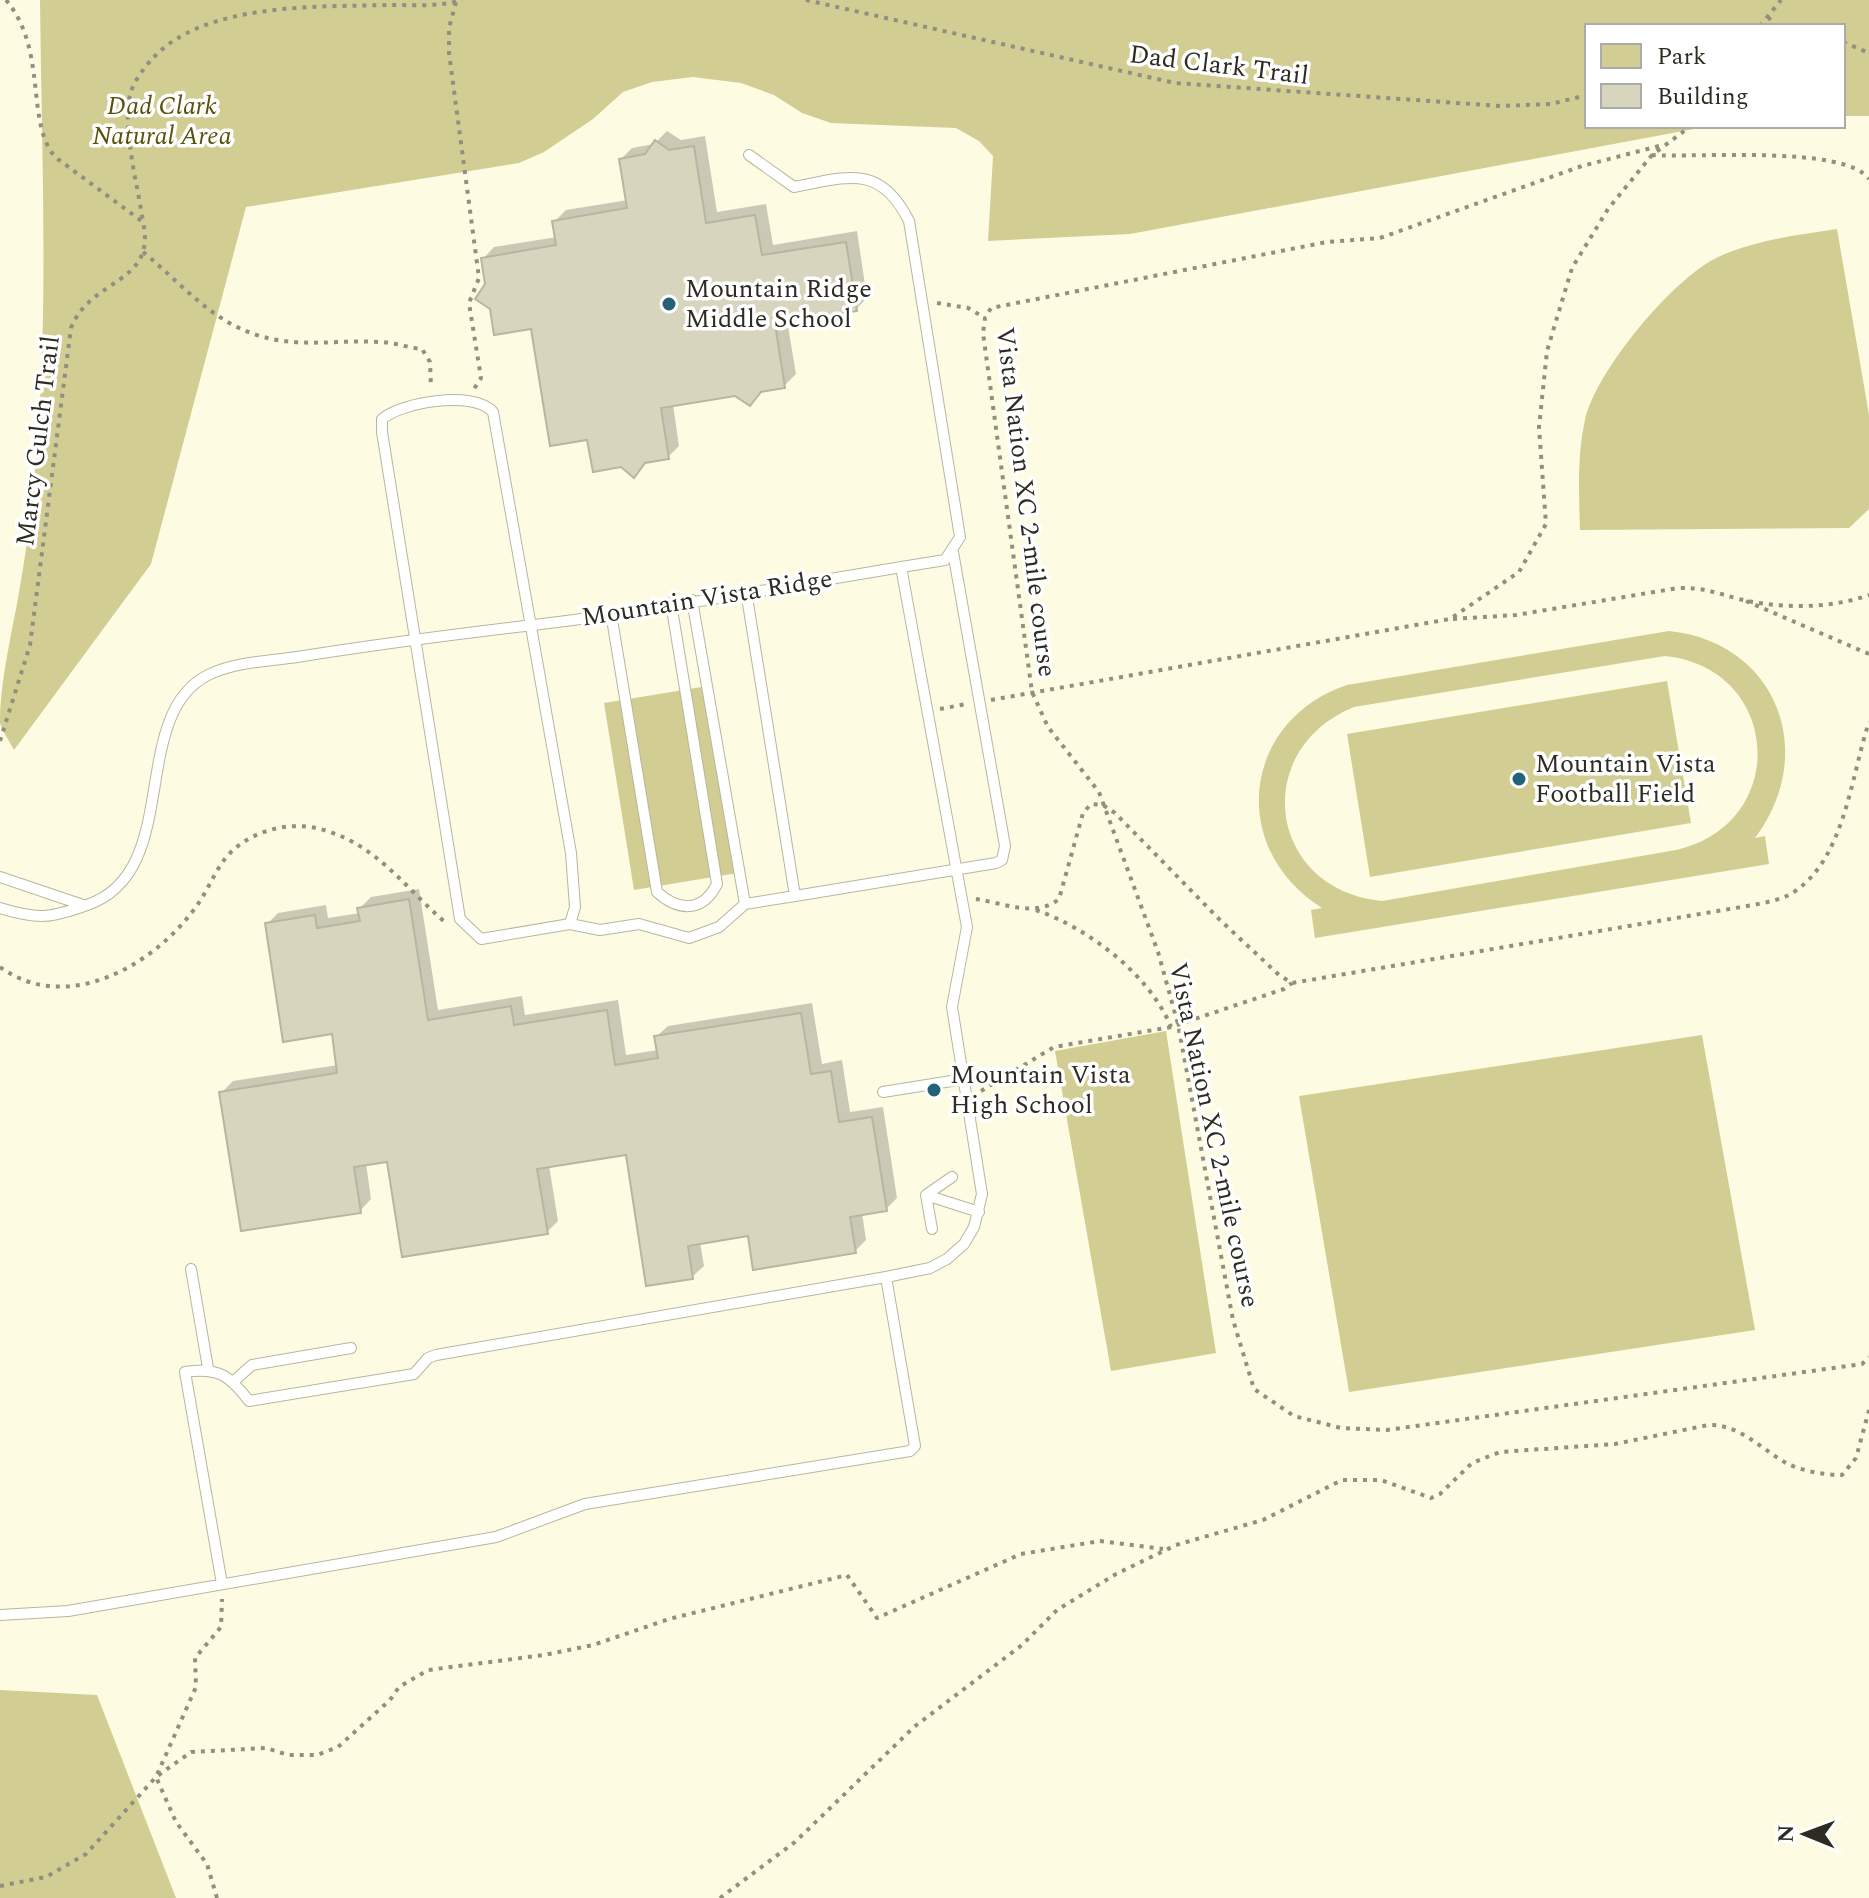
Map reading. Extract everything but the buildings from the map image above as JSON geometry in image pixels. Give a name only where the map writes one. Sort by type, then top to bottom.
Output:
[{"type":"lane","points":[[570,924],[575,907],[571,853],[493,412],[486,404],[468,398],[393,410],[382,419],[413,639],[460,919],[481,939],[570,924],[600,930],[639,924],[689,938],[719,927],[745,904],[996,863],[1004,854],[953,552],[960,537],[909,221],[893,194],[868,179],[851,177],[794,187],[749,155]]},
{"type":"lane","name":"Mountain Vista Ridge","points":[[0,908],[49,918],[114,892],[135,862],[150,819],[156,774],[173,717],[186,693],[207,676],[236,666],[413,639],[530,626],[945,560],[953,552]]},
{"type":"lane","points":[[222,1584],[185,1372],[208,1368],[222,1372],[234,1381],[249,1401],[350,1385],[414,1374],[428,1358],[436,1355],[930,1268],[947,1259],[964,1244],[979,1212],[982,1194],[952,1007],[967,927],[901,567]]},
{"type":"lane","points":[[746,591],[795,896]]},
{"type":"lane","points":[[692,600],[745,904]]},
{"type":"lane","points":[[611,613],[657,892],[671,904],[693,907],[709,899],[717,884],[671,603]]},
{"type":"lane","points":[[0,877],[85,906]]},
{"type":"lane","points":[[883,1092],[964,1079]]},
{"type":"lane","points":[[926,1195],[952,1177]]},
{"type":"lane","points":[[926,1195],[979,1212]]},
{"type":"lane","points":[[926,1195],[932,1229]]},
{"type":"lane","points":[[191,1269],[208,1368]]},
{"type":"lane","points":[[0,1615],[68,1611],[496,1537],[585,1504],[910,1451],[915,1446],[914,1437],[886,1277]]},
{"type":"lane","points":[[234,1381],[252,1365],[351,1348]]},
{"type":"path","points":[[6,0],[27,35],[35,65],[45,144],[55,157],[143,222]]},
{"type":"path","name":"Dad Clark Trail","points":[[806,0],[1175,83],[1500,106],[1551,104],[1585,96]]},
{"type":"path","points":[[1762,24],[1781,0]]},
{"type":"path","points":[[432,404],[430,362],[422,349],[384,342],[303,346],[258,335],[233,325],[199,302],[143,252],[146,237],[129,126],[130,94],[149,62],[181,34],[218,20],[243,16],[331,6],[459,1],[449,28],[449,53],[479,278],[469,303],[481,378],[468,398]]},
{"type":"path","points":[[1768,17],[1774,24]]},
{"type":"path","points":[[1845,43],[1869,53]]},
{"type":"path","points":[[1450,619],[1519,572],[1546,524],[1539,427],[1547,351],[1572,268],[1608,209],[1659,146],[1688,128]]},
{"type":"path","name":"Vista Nation XC 2-mile course","points":[[1659,146],[1582,166],[1380,238],[1327,242],[991,308],[985,318],[983,333],[1032,692],[1048,727],[1079,764],[1103,805],[1151,932],[1178,1024],[1233,1320],[1254,1389],[1294,1416],[1341,1428],[1387,1430],[1862,1364],[1869,1357]]},
{"type":"path","points":[[1652,155],[1814,158],[1853,164],[1869,179]]},
{"type":"path","name":"Marcy Gulch Trail","points":[[0,741],[30,645],[71,328],[78,311],[93,295],[129,274],[143,252]]},
{"type":"path","points":[[923,305],[953,304],[985,318]]},
{"type":"path","points":[[929,710],[1450,619],[1506,616],[1678,588],[1702,587],[1740,599],[1869,654]]},
{"type":"path","points":[[1740,599],[1826,605],[1869,595]]},
{"type":"path","points":[[966,1095],[984,1089],[1054,1047],[1171,1027],[1284,989],[1292,983],[1753,905],[1792,893],[1814,873],[1832,843],[1869,722]]},
{"type":"path","points":[[1034,910],[1049,907],[1059,899],[1083,813],[1091,804],[1103,805],[1270,967],[1292,983]]},
{"type":"path","points":[[0,967],[14,977],[50,988],[70,988],[119,971],[147,955],[172,933],[198,904],[231,852],[267,832],[301,825],[327,830],[372,852],[452,928]]},
{"type":"path","points":[[963,897],[1034,910],[1070,925],[1116,959],[1163,1007],[1171,1027]]},
{"type":"path","points":[[720,1898],[795,1842],[914,1727],[1022,1645],[1057,1610],[1165,1549],[1263,1520],[1342,1480],[1381,1480],[1431,1498],[1440,1494],[1472,1463],[1500,1452],[1615,1444],[1708,1425],[1723,1424],[1737,1430],[1790,1465],[1827,1475],[1842,1475],[1856,1458],[1869,1410]]},
{"type":"path","points":[[0,1886],[46,1877],[86,1854],[156,1777],[191,1752],[266,1748],[288,1755],[317,1755],[338,1747],[390,1700],[399,1687],[428,1670],[464,1662],[544,1655],[593,1645],[669,1619],[847,1575],[877,1618],[1021,1554],[1100,1541],[1165,1549]]},
{"type":"path","points":[[217,1898],[207,1864],[176,1822],[156,1777],[196,1687],[195,1658],[221,1627],[222,1584]]},
{"type":"green space","name":"Dad Clark Natural Area","points":[[40,0],[1869,0],[1869,116],[1845,116],[1845,24],[1585,24],[1585,128],[1699,128],[1130,234],[988,241],[993,156],[979,141],[956,128],[831,123],[802,113],[774,95],[741,83],[693,77],[652,82],[623,92],[593,119],[544,152],[519,163],[246,207],[151,564],[14,750],[0,723],[0,708],[29,524],[37,450],[43,225]]},
{"type":"green space","points":[[1837,229],[1869,415],[1869,509],[1849,528],[1580,530],[1580,461],[1585,420],[1604,377],[1639,328],[1680,284],[1718,257],[1761,242]]},
{"type":"green space","points":[[1669,631],[1706,640],[1737,656],[1761,679],[1776,707],[1784,738],[1784,771],[1774,805],[1755,838],[1765,836],[1769,864],[1315,938],[1311,910],[1322,908],[1292,883],[1271,853],[1261,821],[1260,788],[1268,756],[1285,727],[1312,702],[1347,685]],"holes":[[[1665,656],[1704,667],[1732,688],[1750,716],[1758,748],[1754,780],[1739,810],[1713,835],[1676,850],[1382,901],[1344,891],[1315,872],[1295,846],[1286,816],[1287,784],[1298,754],[1320,727],[1354,707]]]},
{"type":"green space","name":"Mountain Vista Football Field","points":[[1667,681],[1691,823],[1370,877],[1347,734]]},
{"type":"green space","points":[[708,686],[738,873],[634,890],[604,703]]},
{"type":"green space","points":[[1166,1031],[1216,1353],[1111,1371],[1055,1051]]},
{"type":"green space","points":[[1702,1035],[1755,1330],[1349,1392],[1299,1096]]},
{"type":"green space","points":[[0,1690],[97,1695],[176,1898],[0,1898]]},
{"type":"place","name":"Mountain Ridge Middle School","points":[[669,304]]},
{"type":"place","name":"Mountain Vista Football Field","points":[[1519,779]]},
{"type":"place","name":"Mountain Vista High School","points":[[934,1090]]}]
